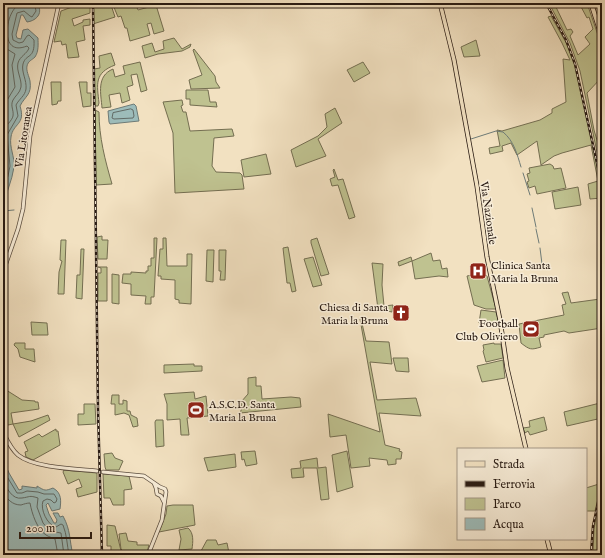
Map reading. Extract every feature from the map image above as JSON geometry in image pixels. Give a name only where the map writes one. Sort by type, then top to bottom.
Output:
[{"type":"highway","points":[[591,3],[602,37]]},
{"type":"highway","points":[[596,3],[602,22]]},
{"type":"main road","name":"Via Nazionale","points":[[440,3],[454,62],[477,186],[487,257],[500,320],[507,368],[526,448]]},
{"type":"main road","points":[[547,540],[551,555]]},
{"type":"street","name":"Via Litoranea","points":[[3,272],[18,229],[23,209],[30,136],[59,3]]},
{"type":"street","points":[[3,432],[11,447],[24,459],[36,463],[96,471]]},
{"type":"street","points":[[103,472],[140,476],[151,480],[165,489],[166,492],[163,496],[164,504],[162,520],[148,555]]},
{"type":"street","points":[[151,480],[155,485],[158,495],[163,496]]},
{"type":"street","points":[[157,490],[160,487]]},
{"type":"green space","points":[[83,3],[90,3],[90,13],[72,19],[74,26],[83,22],[83,20],[90,19],[90,25],[83,26],[85,40],[76,42],[79,57],[68,58],[66,44],[62,45],[61,41],[54,42],[61,11]]},
{"type":"green space","points":[[93,3],[115,3],[111,5],[115,17],[93,24]]},
{"type":"green space","points":[[119,3],[135,3],[138,10],[156,5],[164,31],[154,34],[151,23],[147,24],[150,35],[130,41],[127,28],[125,28],[121,16],[118,17],[113,5]]},
{"type":"green space","points":[[579,3],[587,3],[602,47],[602,77],[587,93],[594,130],[602,157],[602,176],[580,71],[570,43],[551,7],[555,5],[567,30],[571,29],[573,32],[570,36],[578,55],[590,44],[585,37],[593,29],[589,17],[587,18]]},
{"type":"green space","points":[[551,16],[568,46],[576,68],[597,165],[602,198],[590,199],[588,184],[598,181],[591,145],[554,156],[541,165],[537,141],[517,155],[511,143],[502,146],[503,151],[490,154],[489,148],[500,146],[497,130],[502,131],[540,120],[552,113],[552,109],[566,102],[563,59],[570,60],[548,17]]},
{"type":"green space","points":[[174,38],[182,49],[191,44],[190,47],[182,51],[158,54],[145,58],[142,46],[152,43],[155,52],[164,49],[163,41]]},
{"type":"green space","points":[[476,40],[480,56],[464,57],[461,47]]},
{"type":"green space","points":[[194,49],[215,76],[216,82],[220,88],[191,89],[189,80],[202,75],[193,50]]},
{"type":"green space","points":[[111,53],[115,65],[103,72],[98,80],[99,103],[98,106],[95,106],[94,69],[100,68],[99,56]]},
{"type":"green space","points":[[140,62],[147,90],[141,92],[137,74],[131,75],[133,85],[127,87],[130,100],[122,103],[120,93],[109,95],[111,107],[102,108],[101,86],[104,76],[113,69],[115,77],[125,74],[123,66]]},
{"type":"green space","points":[[363,62],[370,73],[354,82],[347,70]]},
{"type":"green space","points":[[51,82],[61,82],[61,101],[58,101],[57,104],[52,105]]},
{"type":"green space","points":[[79,82],[87,82],[87,93],[91,93],[91,106],[83,107]]},
{"type":"green space","points":[[186,90],[208,90],[210,102],[216,102],[217,107],[190,105],[190,99],[186,99]]},
{"type":"green space","points":[[182,100],[183,105],[181,106],[183,112],[186,112],[190,131],[232,129],[234,136],[214,138],[212,166],[216,172],[240,173],[242,175],[244,189],[175,193],[173,133],[163,102]]},
{"type":"green space","points":[[335,108],[342,123],[318,139],[326,156],[296,167],[291,150],[318,136],[327,127],[325,114]]},
{"type":"green space","points":[[95,110],[99,112],[103,148],[112,184],[96,185]]},
{"type":"green space","points":[[266,154],[271,174],[244,177],[241,160]]},
{"type":"green space","points":[[550,164],[554,169],[561,168],[566,188],[537,194],[535,186],[529,188],[527,182],[529,181],[527,174],[530,173],[529,168]]},
{"type":"green space","points":[[334,169],[338,180],[343,179],[355,217],[349,219],[338,185],[332,186],[330,179],[335,177]]},
{"type":"green space","points":[[578,187],[581,205],[555,209],[552,192]]},
{"type":"green space","points":[[102,236],[102,240],[108,240],[107,259],[98,259],[97,237]]},
{"type":"green space","points":[[154,238],[157,238],[154,297],[151,297],[151,304],[145,304],[146,296],[131,295],[131,284],[122,283],[123,274],[131,274],[131,272],[146,273],[146,271],[148,271],[148,266],[151,266],[151,258],[154,258]]},
{"type":"green space","points":[[163,238],[166,238],[167,266],[187,266],[187,254],[192,254],[191,304],[179,303],[179,300],[175,299],[175,280],[161,279],[161,276],[158,276],[160,249],[163,249]]},
{"type":"green space","points":[[317,238],[329,274],[321,276],[311,243],[311,240]]},
{"type":"green space","points":[[61,240],[66,240],[64,294],[58,294],[59,272],[62,261],[60,260]]},
{"type":"green space","points":[[288,247],[296,291],[292,292],[290,283],[287,283],[283,248]]},
{"type":"green space","points":[[81,249],[84,249],[82,299],[76,298],[77,275],[80,275]]},
{"type":"green space","points":[[207,250],[214,250],[213,282],[206,281]]},
{"type":"green space","points":[[219,250],[226,250],[225,280],[220,280],[221,271],[219,271]]},
{"type":"green space","points":[[431,253],[433,261],[440,260],[442,269],[447,268],[448,277],[439,276],[415,279],[412,261]]},
{"type":"green space","points":[[313,257],[322,285],[313,287],[304,259]]},
{"type":"green space","points":[[411,257],[412,261],[399,266],[398,262]]},
{"type":"green space","points":[[372,263],[383,264],[382,285],[384,306],[393,305],[392,312],[378,309]]},
{"type":"green space","points":[[98,267],[107,267],[107,301],[98,301],[98,273],[101,273],[101,268]]},
{"type":"green space","points":[[484,273],[487,276],[496,309],[486,309],[474,305],[467,276]]},
{"type":"green space","points":[[112,274],[119,275],[119,304],[112,303]]},
{"type":"green space","points":[[568,292],[571,303],[600,299],[602,309],[602,328],[569,333],[564,331],[544,335],[544,337],[539,338],[541,347],[535,349],[531,349],[521,343],[519,324],[564,315],[562,305],[566,304],[562,293]]},
{"type":"green space","points":[[481,310],[496,312],[499,324],[479,323]]},
{"type":"green space","points":[[360,319],[366,341],[389,342],[392,364],[370,362],[377,400],[416,398],[421,416],[379,413],[385,445],[400,449],[399,451],[402,452],[401,459],[396,459],[396,464],[388,465],[387,460],[369,458],[370,466],[351,468],[346,435],[330,437],[328,414],[380,432]]},
{"type":"green space","points":[[31,322],[47,323],[48,335],[32,335]]},
{"type":"green space","points":[[15,343],[25,343],[25,349],[34,349],[35,362],[20,357],[18,349],[14,345]]},
{"type":"green space","points":[[494,343],[501,344],[503,358],[486,362],[483,345]]},
{"type":"green space","points":[[393,358],[408,358],[409,372],[396,371]]},
{"type":"green space","points":[[503,360],[505,378],[482,382],[477,366]]},
{"type":"green space","points":[[194,364],[194,366],[202,366],[202,371],[164,373],[164,365]]},
{"type":"green space","points":[[256,377],[256,386],[261,386],[262,399],[291,397],[300,398],[301,407],[240,413],[242,408],[241,402],[248,394],[248,378]]},
{"type":"green space","points":[[3,388],[22,400],[38,402],[39,409],[11,413],[13,424],[3,426]]},
{"type":"green space","points":[[194,392],[195,399],[206,396],[208,416],[187,418],[189,435],[181,435],[180,419],[167,420],[167,404],[164,394]]},
{"type":"green space","points":[[112,395],[119,395],[119,404],[123,404],[123,400],[127,401],[127,411],[130,411],[131,415],[137,418],[138,426],[133,427],[129,415],[124,413],[115,415],[115,404],[111,404]]},
{"type":"green space","points":[[600,403],[602,406],[602,410],[600,411],[602,418],[567,426],[564,412]]},
{"type":"green space","points":[[84,404],[95,404],[96,424],[78,425],[78,414],[84,414]]},
{"type":"green space","points":[[48,415],[50,420],[19,437],[13,424],[31,421]]},
{"type":"green space","points":[[544,417],[547,430],[530,435],[528,431],[525,433],[523,428],[530,427],[529,421]]},
{"type":"green space","points":[[156,420],[163,420],[164,446],[156,447]]},
{"type":"green space","points":[[56,429],[56,431],[58,431],[60,445],[33,460],[26,457],[25,452],[28,451],[24,442],[39,434],[42,437]]},
{"type":"green space","points":[[255,451],[257,464],[246,466],[244,459],[242,460],[241,452]]},
{"type":"green space","points":[[347,451],[353,487],[337,492],[332,455]]},
{"type":"green space","points":[[112,453],[115,458],[123,461],[119,470],[106,470],[104,454]]},
{"type":"green space","points":[[235,454],[236,467],[208,471],[204,458]]},
{"type":"green space","points":[[317,458],[318,468],[326,467],[329,499],[321,500],[317,468],[303,468],[304,477],[292,478],[291,469],[301,468],[300,461]]},
{"type":"green space","points":[[64,470],[97,473],[97,492],[78,497],[76,489],[82,487],[79,479],[68,484],[63,472]]},
{"type":"green space","points":[[602,471],[602,482],[595,511],[587,511],[587,488],[599,484]]},
{"type":"green space","points":[[103,474],[129,476],[132,489],[124,490],[124,505],[113,505],[110,498],[104,498]]},
{"type":"green space","points":[[193,505],[195,525],[159,532],[166,514],[167,506]]},
{"type":"green space","points":[[597,513],[602,514],[602,555],[593,555],[594,529]]},
{"type":"green space","points":[[107,525],[115,526],[122,555],[111,555],[111,546],[107,546]]},
{"type":"green space","points":[[188,528],[192,535],[192,549],[179,550],[181,539],[179,530]]},
{"type":"green space","points":[[126,533],[128,541],[137,542],[137,545],[149,545],[147,552],[131,555],[125,553],[121,549],[119,534]]},
{"type":"green space","points":[[207,540],[216,540],[218,545],[227,543],[229,553],[219,555],[202,555],[201,551]]},
{"type":"water","points":[[3,3],[42,3],[39,7],[39,15],[33,20],[27,22],[23,15],[21,15],[16,35],[17,38],[21,39],[23,30],[28,29],[38,38],[38,48],[35,57],[27,66],[30,89],[28,95],[20,106],[20,120],[12,132],[11,144],[14,167],[3,206]]},
{"type":"water","points":[[134,104],[136,106],[139,121],[110,124],[108,111]]},
{"type":"water","points":[[3,459],[19,490],[22,489],[22,486],[37,488],[37,486],[45,490],[53,488],[58,492],[61,500],[60,509],[52,511],[48,503],[46,505],[54,523],[56,523],[57,520],[53,513],[58,513],[60,517],[63,516],[66,521],[73,555],[3,555]]},
{"type":"waterway","points":[[471,139],[496,131],[503,132],[510,139],[521,167]]},
{"type":"waterway","points":[[523,173],[530,195]]},
{"type":"waterway","points":[[532,208],[536,227]]},
{"type":"waterway","points":[[3,211],[14,210]]},
{"type":"waterway","points":[[536,229],[539,243]]},
{"type":"waterway","points":[[540,248],[542,264]]},
{"type":"railway","points":[[93,3],[98,409],[102,555]]},
{"type":"railway","points":[[546,3],[566,40],[575,64],[599,172],[602,195]]},
{"type":"railway","points":[[591,555],[593,526],[602,485]]},
{"type":"place","name":"Clinica Santa Maria la Bruna","points":[[478,271]]},
{"type":"place","name":"Chiesa di Santa Maria la Bruna","points":[[401,313]]},
{"type":"place","name":"Football Club Oliviero","points":[[531,329]]},
{"type":"place","name":"A.S.C.D. Santa Maria la Bruna","points":[[196,410]]}]
